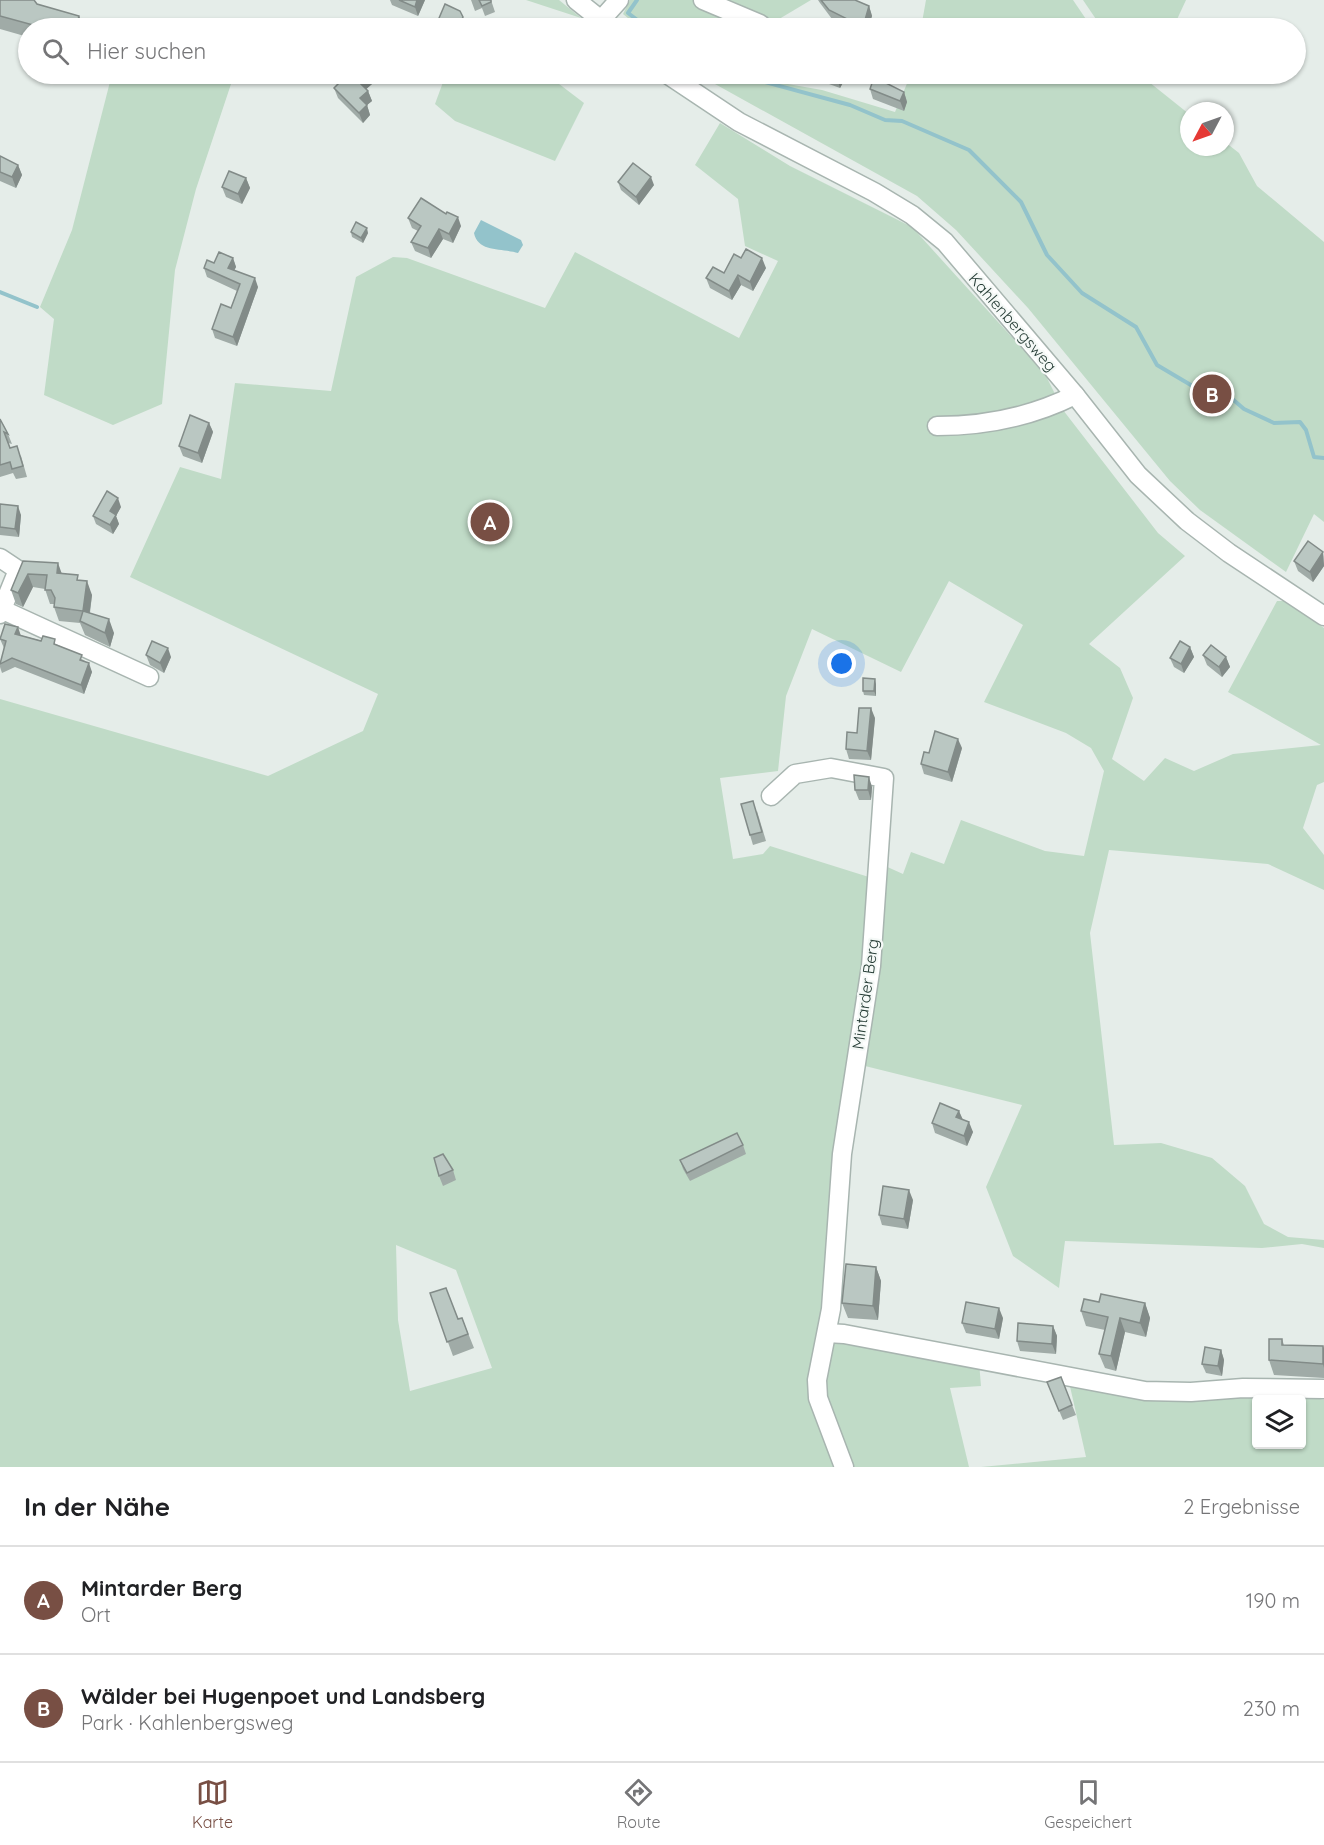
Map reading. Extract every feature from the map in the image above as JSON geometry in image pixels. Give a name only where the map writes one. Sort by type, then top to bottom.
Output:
[{"type":"street","points":[[576,0],[598,18]]},
{"type":"street","points":[[609,18],[619,0]]},
{"type":"street","points":[[703,0],[746,18]]},
{"type":"street","name":"Kahlenbergsweg","points":[[682,84],[739,122],[874,192],[912,215],[945,242],[1075,395],[1138,475],[1187,521],[1228,553],[1324,616]]},
{"type":"street","points":[[937,426],[964,426],[999,420],[1049,408],[1075,395]]},
{"type":"street","points":[[0,558],[18,570],[1,612],[149,677]]},
{"type":"street","name":"Mintarder Berg","points":[[771,796],[795,774],[831,768],[884,778],[871,966],[842,1154],[827,1333],[817,1380],[818,1398],[844,1467]]},
{"type":"street","points":[[827,1333],[844,1334],[1145,1391],[1191,1392],[1243,1388],[1324,1389]]},
{"type":"green space","points":[[526,0],[559,0],[581,18]]},
{"type":"green space","points":[[630,0],[811,0],[781,18],[628,18],[623,14]]},
{"type":"green space","points":[[926,0],[1073,0],[1085,18],[923,18]]},
{"type":"green space","points":[[1083,0],[1186,0],[1178,18],[1095,18]]},
{"type":"green space","points":[[109,84],[231,84],[196,189],[175,270],[162,404],[113,425],[44,395],[54,319],[40,307],[72,230]]},
{"type":"green space","points":[[442,84],[559,84],[584,103],[555,161],[455,121],[435,104]]},
{"type":"green space","points":[[715,84],[788,84],[822,90],[895,112],[907,84],[1152,84],[1180,107],[1180,156],[1234,156],[1234,149],[1239,153],[1257,186],[1324,242],[1324,522],[1314,514],[1286,572],[1200,510],[1170,481],[1028,308],[956,230],[917,196]]},
{"type":"green space","points":[[720,123],[790,166],[912,227],[1028,355],[1047,378],[1063,410],[1158,533],[1185,556],[1089,644],[1120,668],[1133,698],[1112,759],[1144,781],[1165,758],[1194,771],[1233,754],[1321,745],[1228,692],[1277,601],[1284,601],[1324,628],[1324,782],[1317,785],[1303,828],[1324,855],[1324,890],[1268,864],[1109,850],[1090,933],[1114,1145],[1161,1143],[1212,1158],[1245,1186],[1264,1224],[1288,1237],[1324,1240],[1324,1248],[1302,1244],[1262,1248],[1065,1241],[1059,1288],[1013,1256],[986,1187],[1022,1105],[861,1065],[883,865],[903,874],[911,852],[944,864],[961,820],[1045,851],[1084,856],[1104,771],[1091,748],[1066,733],[984,702],[1023,625],[949,581],[901,672],[812,629],[786,696],[778,771],[720,778],[733,859],[763,854],[770,846],[872,878],[822,1336],[979,1362],[981,1386],[950,1388],[969,1467],[849,1467],[810,1393],[833,1467],[0,1467],[0,699],[268,776],[363,731],[378,694],[130,577],[180,467],[221,479],[235,383],[331,391],[356,277],[393,257],[407,258],[545,308],[575,252],[739,338],[778,261],[745,246],[738,199],[695,165]],"holes":[[[396,1245],[456,1270],[492,1368],[410,1391],[398,1320]]]},
{"type":"green space","points":[[1069,1382],[1302,1395],[1252,1395],[1252,1449],[1306,1449],[1306,1396],[1324,1400],[1324,1467],[981,1467],[1086,1457]]},
{"type":"water","points":[[481,220],[521,240],[523,245],[518,253],[492,249],[480,244],[474,233]]},
{"type":"building","points":[[0,0],[34,0],[37,4],[79,16],[78,18],[18,18],[18,21],[0,16]]},
{"type":"building","points":[[399,0],[417,0],[415,7]]},
{"type":"building","points":[[479,0],[491,0],[491,2],[482,6]]},
{"type":"building","points":[[821,0],[855,0],[869,6],[866,18],[845,18],[829,10]]},
{"type":"building","points":[[445,4],[460,11],[463,17],[462,18],[439,18]]},
{"type":"building","points":[[338,84],[361,84],[368,91],[360,98],[367,105],[359,113],[334,88]]},
{"type":"building","points":[[872,84],[888,84],[904,92],[900,101],[870,89]]},
{"type":"building","points":[[0,156],[18,165],[12,177],[0,172]]},
{"type":"building","points":[[633,163],[651,177],[636,197],[618,182]]},
{"type":"building","points":[[229,171],[246,178],[238,194],[222,187]]},
{"type":"building","points":[[421,198],[446,214],[447,212],[458,217],[449,234],[439,229],[428,248],[411,242],[421,226],[408,218]]},
{"type":"building","points":[[356,222],[367,228],[361,238],[351,232]]},
{"type":"building","points":[[746,249],[762,258],[750,282],[738,275],[729,291],[706,278],[713,267],[724,273],[734,254],[741,258]]},
{"type":"building","points":[[219,252],[233,258],[228,268],[255,278],[233,337],[212,329],[221,304],[231,308],[240,284],[204,268],[207,260],[214,263]]},
{"type":"building","points":[[190,415],[209,423],[198,453],[179,446]]},
{"type":"building","points":[[0,419],[8,434],[4,432],[10,448],[17,446],[23,466],[12,469],[10,462],[0,465]]},
{"type":"building","points":[[107,491],[118,498],[110,511],[116,515],[110,525],[93,516]]},
{"type":"building","points":[[0,504],[18,506],[15,529],[0,527]]},
{"type":"building","points":[[1308,541],[1323,552],[1310,572],[1294,561]]},
{"type":"building","points":[[23,561],[58,563],[57,573],[78,575],[77,580],[87,581],[83,611],[54,607],[55,598],[51,590],[45,590],[47,575],[28,574],[18,593],[11,590]]},
{"type":"building","points":[[83,611],[109,619],[105,633],[80,621]]},
{"type":"building","points":[[5,624],[18,627],[15,634],[41,641],[43,636],[55,639],[54,644],[82,655],[80,660],[89,663],[81,685],[12,658],[0,664],[6,641],[0,639]]},
{"type":"building","points":[[152,641],[168,648],[160,663],[146,655]]},
{"type":"building","points":[[1180,641],[1190,647],[1181,664],[1170,658]]},
{"type":"building","points":[[1211,645],[1226,657],[1219,667],[1203,655]]},
{"type":"building","points":[[863,678],[875,679],[874,691],[863,691]]},
{"type":"building","points":[[859,708],[871,708],[867,751],[846,749],[847,732],[857,733]]},
{"type":"building","points":[[935,731],[958,739],[948,772],[921,764],[924,752],[929,753]]},
{"type":"building","points":[[854,775],[869,777],[868,790],[855,790]]},
{"type":"building","points":[[753,801],[762,832],[750,835],[741,804]]},
{"type":"building","points":[[940,1103],[959,1111],[956,1117],[969,1122],[964,1136],[932,1123]]},
{"type":"building","points":[[737,1133],[743,1145],[687,1173],[680,1160]]},
{"type":"building","points":[[443,1154],[453,1170],[439,1176],[434,1158]]},
{"type":"building","points":[[883,1186],[909,1190],[904,1219],[879,1215]]},
{"type":"building","points":[[846,1264],[876,1267],[873,1306],[842,1303]]},
{"type":"building","points":[[446,1288],[458,1319],[462,1318],[468,1334],[447,1342],[430,1293]]},
{"type":"building","points":[[1101,1294],[1145,1303],[1140,1323],[1120,1318],[1111,1356],[1099,1354],[1108,1317],[1081,1311],[1084,1299],[1099,1302]]},
{"type":"building","points":[[966,1302],[999,1308],[995,1329],[962,1323]]},
{"type":"building","points":[[1018,1323],[1053,1326],[1052,1344],[1017,1341]]},
{"type":"building","points":[[1269,1339],[1282,1339],[1282,1345],[1323,1346],[1323,1364],[1269,1360]]},
{"type":"building","points":[[1205,1347],[1221,1350],[1218,1366],[1202,1364]]},
{"type":"building","points":[[1061,1377],[1072,1405],[1059,1411],[1047,1382]]},
{"type":"waterway","points":[[635,18],[628,13],[637,0]]},
{"type":"waterway","points":[[772,84],[850,105],[885,120],[902,121],[969,150],[1021,202],[1047,255],[1082,293],[1136,327],[1157,365],[1206,394],[1230,397],[1244,409],[1274,423],[1300,422],[1306,430],[1314,457],[1324,458]]},
{"type":"waterway","points":[[0,292],[37,307]]},
{"type":"place","name":"Wälder bei Hugenpoet und Landsberg","points":[[1212,394]]},
{"type":"place","name":"Mintarder Berg","points":[[490,522]]}]
